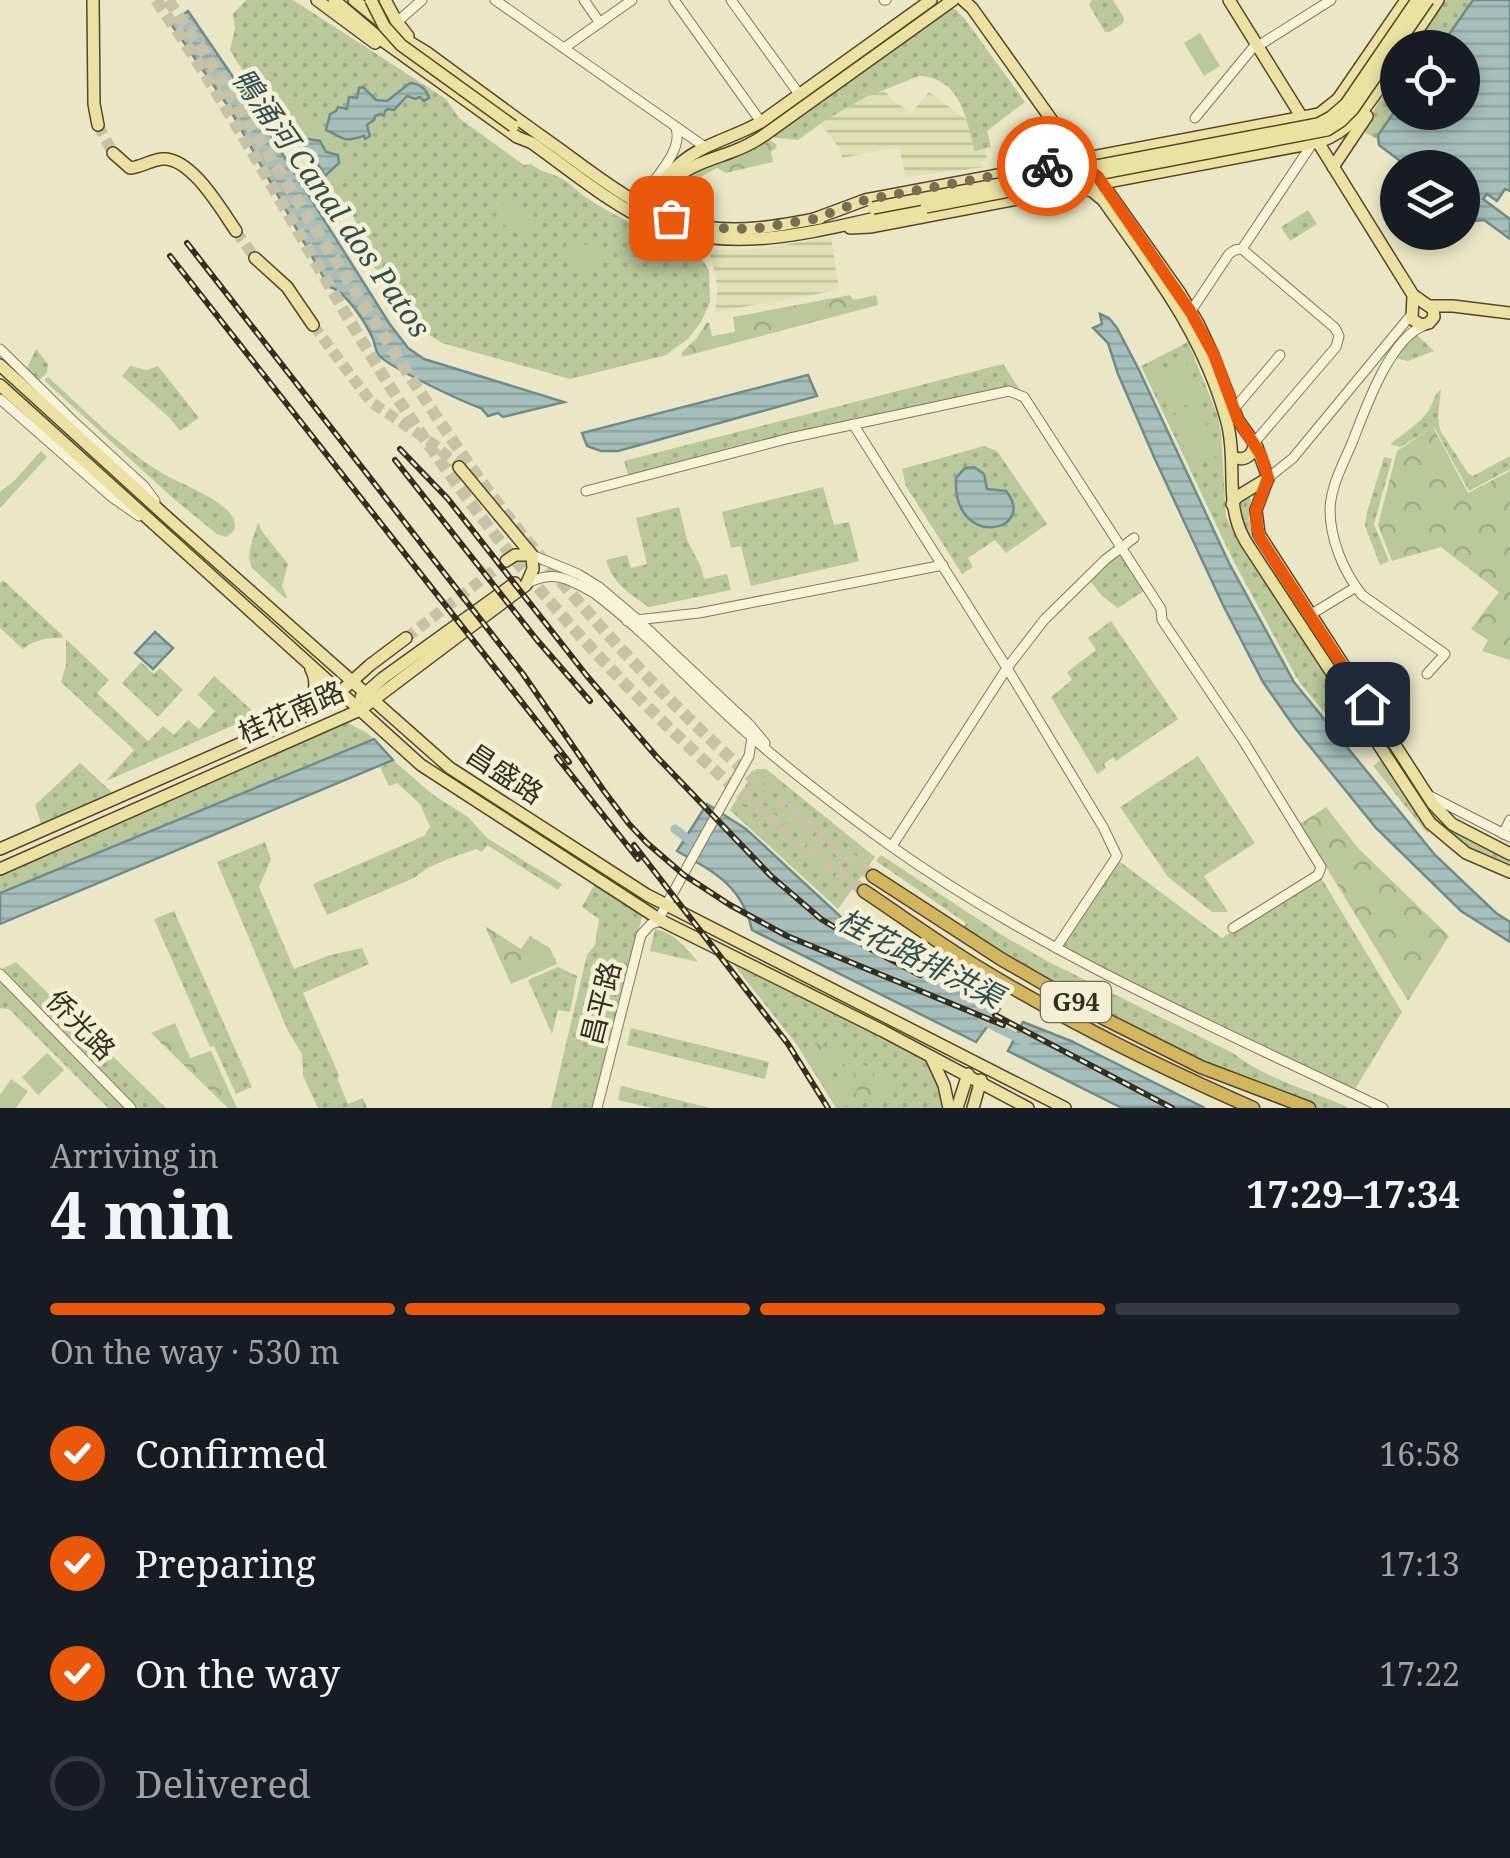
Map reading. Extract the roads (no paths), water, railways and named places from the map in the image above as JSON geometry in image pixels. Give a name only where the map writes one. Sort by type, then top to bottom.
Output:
[{"type":"highway","name":"G94","points":[[873,876],[985,949],[1103,1018],[1202,1067],[1309,1108]]},
{"type":"highway","name":"G94","points":[[864,891],[1037,1001],[1193,1082],[1253,1108]]},
{"type":"main road","points":[[93,0],[94,104],[98,125]]},
{"type":"main road","points":[[317,0],[382,48],[447,87]]},
{"type":"main road","points":[[334,0],[379,38],[517,137],[532,143]]},
{"type":"main road","points":[[354,0],[426,52]]},
{"type":"main road","points":[[370,0],[400,45],[628,210],[673,231],[746,241],[1323,122],[1346,104],[1417,0]]},
{"type":"main road","points":[[385,0],[411,40],[426,52],[636,199],[671,218],[706,228],[738,230],[814,224],[870,227],[1315,143],[1347,128],[1380,86]]},
{"type":"main road","points":[[671,218],[666,198],[680,174],[768,132],[864,65],[931,0]]},
{"type":"main road","points":[[636,199],[650,194],[678,165],[705,147],[761,122],[799,94],[953,0]]},
{"type":"main road","points":[[1229,0],[1422,310],[1439,311],[1454,306],[1510,312]]},
{"type":"main road","points":[[814,224],[865,200],[1319,114],[1330,108],[1406,0]]},
{"type":"main road","points":[[874,212],[1327,130],[1353,109],[1428,0]]},
{"type":"main road","points":[[1418,30],[1438,0]]},
{"type":"main road","points":[[968,3],[1073,150],[1088,158]]},
{"type":"main road","points":[[799,94],[805,98],[812,95],[844,72],[864,65]]},
{"type":"main road","points":[[1348,84],[1348,97],[1354,103],[1370,100]]},
{"type":"main road","points":[[1333,167],[1380,92]]},
{"type":"main road","points":[[1009,173],[1033,164],[1045,148],[1049,128],[1043,108]]},
{"type":"main road","points":[[1288,148],[1304,133],[1303,118]]},
{"type":"main road","points":[[745,146],[761,122]]},
{"type":"main road","points":[[1192,139],[1224,138],[1228,147],[1223,160]]},
{"type":"main road","points":[[1150,147],[1144,160],[1149,168],[1180,168]]},
{"type":"main road","points":[[113,153],[130,168],[164,158],[176,162],[206,185],[236,231]]},
{"type":"main road","points":[[1066,162],[1088,169],[1102,183],[1190,311],[1214,355],[1238,420],[1256,445],[1268,478],[1258,502],[1260,538],[1425,794],[1452,824],[1510,854]]},
{"type":"main road","points":[[1009,173],[1028,173],[1039,178],[1036,196]]},
{"type":"main road","points":[[962,182],[958,200],[993,204]]},
{"type":"main road","points":[[1077,188],[1092,191],[1103,200],[1190,328],[1228,425],[1233,457],[1231,485],[1242,535],[1421,811],[1441,834],[1466,853],[1508,872]]},
{"type":"main road","points":[[255,258],[287,287],[313,325]]},
{"type":"main road","name":"昌盛路","points":[[0,365],[304,660],[422,765],[632,902],[661,912],[972,1060],[1064,1108]]},
{"type":"main road","name":"昌盛路","points":[[0,384],[352,681],[437,758],[652,898],[661,912],[1028,1108]]},
{"type":"main road","points":[[1233,457],[1248,457],[1256,445]]},
{"type":"main road","points":[[459,467],[532,555],[533,570],[526,584]]},
{"type":"main road","points":[[1236,500],[1268,478]]},
{"type":"main road","points":[[1236,500],[1250,495],[1258,502]]},
{"type":"main road","points":[[517,536],[517,550],[507,560],[521,554],[532,555]]},
{"type":"main road","points":[[369,696],[528,572],[532,555]]},
{"type":"main road","name":"桂花南路","points":[[0,869],[360,710],[369,696],[526,584]]},
{"type":"main road","name":"桂花南路","points":[[0,849],[303,716],[341,693],[406,638]]},
{"type":"main road","points":[[303,716],[316,688],[314,674],[304,660]]},
{"type":"main road","points":[[931,1057],[949,1108]]},
{"type":"main road","points":[[957,1108],[972,1060]]},
{"type":"main road","points":[[973,1108],[984,1066]]},
{"type":"street","points":[[397,22],[422,0]]},
{"type":"street","points":[[496,0],[705,147]]},
{"type":"street","points":[[584,0],[600,23]]},
{"type":"street","points":[[564,48],[632,0]]},
{"type":"street","points":[[674,0],[761,122]]},
{"type":"street","points":[[731,0],[799,94]]},
{"type":"street","points":[[1196,118],[1257,45],[1331,0]]},
{"type":"street","points":[[636,199],[678,143],[678,133],[672,124]]},
{"type":"street","points":[[1242,250],[1315,143]]},
{"type":"street","points":[[1190,311],[1229,254],[1242,250],[1335,328],[1339,336],[1337,345],[1256,445],[1281,469]]},
{"type":"street","points":[[1268,478],[1281,469],[1422,310]]},
{"type":"street","points":[[1422,310],[1376,382],[1335,484],[1330,514],[1333,539],[1356,586],[1369,600],[1445,654],[1427,674]]},
{"type":"street","points":[[0,349],[144,486],[164,525]]},
{"type":"street","points":[[1234,409],[1280,355]]},
{"type":"street","points":[[586,491],[790,438],[1008,390],[1024,396],[1161,608],[1162,620],[1244,742],[1320,867],[1318,875],[1233,928]]},
{"type":"street","points":[[0,399],[113,498],[164,525]]},
{"type":"street","points":[[1337,406],[1353,404],[1362,418]]},
{"type":"street","points":[[853,424],[1007,668],[1117,856],[1056,948]]},
{"type":"street","points":[[892,846],[1007,668],[1044,620],[1106,559],[1134,538]]},
{"type":"street","points":[[532,555],[585,578],[772,753],[892,846],[978,904],[1056,948],[1383,1108]]},
{"type":"street","points":[[526,584],[544,576],[568,580],[633,621],[700,613],[943,565]]},
{"type":"street","points":[[1310,615],[1356,586]]},
{"type":"street","points":[[661,912],[749,756],[754,733]]},
{"type":"street","points":[[749,756],[759,751],[772,753]]},
{"type":"street","points":[[1425,794],[1506,835],[1510,820]]},
{"type":"street","points":[[652,898],[665,897],[674,890]]},
{"type":"street","points":[[632,902],[643,916],[641,935]]},
{"type":"street","name":"昌平路","points":[[598,1108],[641,935],[661,912]]},
{"type":"street","name":"侨光路","points":[[0,974],[131,1108]]},
{"type":"water","points":[[1473,0],[1510,0],[1510,191],[1505,189],[1497,201],[1487,194],[1483,199],[1510,219],[1510,239],[1480,220],[1480,150],[1386,150],[1379,145],[1382,130],[1480,130],[1480,30],[1452,30]]},
{"type":"water","name":"鴨涌河 Canal dos Patos","points":[[188,11],[408,348],[424,359],[564,402],[503,417],[498,413],[488,416],[481,408],[409,375],[378,354],[370,332],[354,308],[342,294],[329,287],[228,106],[171,24]]},
{"type":"water","points":[[410,83],[422,88],[429,98],[424,101],[407,96],[394,110],[375,116],[367,125],[370,136],[365,139],[344,139],[326,130],[330,114],[338,107],[347,109],[349,97],[357,98],[359,88],[363,87],[376,100],[387,101]]},
{"type":"water","points":[[301,138],[320,141],[326,152],[338,155],[339,163],[325,176],[300,143]]},
{"type":"water","points":[[1100,314],[1117,328],[1229,563],[1294,682],[1435,855],[1510,922],[1510,942],[1461,911],[1376,828],[1263,682],[1154,457],[1108,343],[1093,328],[1102,324]]},
{"type":"water","points":[[808,375],[817,396],[618,451],[587,446],[582,433]]},
{"type":"water","points":[[974,467],[984,474],[987,489],[1006,491],[1013,505],[1012,517],[1004,524],[979,525],[967,517],[958,501],[956,478],[965,468]]},
{"type":"water","points":[[155,632],[173,648],[153,669],[135,653]]},
{"type":"water","points":[[374,739],[393,760],[0,924],[0,893]]},
{"type":"water","points":[[707,804],[746,829],[840,916],[853,934],[1000,1009],[976,1042],[752,930],[734,891],[714,873],[677,851]]},
{"type":"water","points":[[1023,1022],[1071,1041],[1205,1108],[1122,1108],[1008,1051]]},
{"type":"waterway","name":"桂花路排洪渠","points":[[675,829],[693,843]]},
{"type":"waterway","name":"桂花路排洪渠","points":[[982,1020],[1026,1042]]},
{"type":"tunnel","points":[[156,0],[218,95],[391,388],[491,529],[546,597],[665,724],[795,839],[864,891]]},
{"type":"tunnel","points":[[168,0],[426,401],[517,528],[598,623],[684,714],[775,798],[873,876]]},
{"type":"tunnel","points":[[98,125],[113,153]]},
{"type":"tunnel","points":[[236,231],[255,258]]},
{"type":"tunnel","points":[[313,325],[371,402],[435,445],[459,467]]},
{"type":"tunnel","points":[[406,638],[506,561]]},
{"type":"railway","points":[[187,243],[523,674],[604,791],[647,843],[684,875],[787,936],[1003,1025]]},
{"type":"railway","points":[[170,256],[569,762]]},
{"type":"railway","points":[[400,449],[448,499],[587,676],[656,756],[771,876],[821,919],[920,975]]},
{"type":"railway","points":[[395,460],[590,701]]},
{"type":"railway","points":[[557,757],[638,859]]},
{"type":"railway","points":[[634,845],[788,1044],[828,1108]]},
{"type":"railway","points":[[995,1015],[1172,1108]]}]
